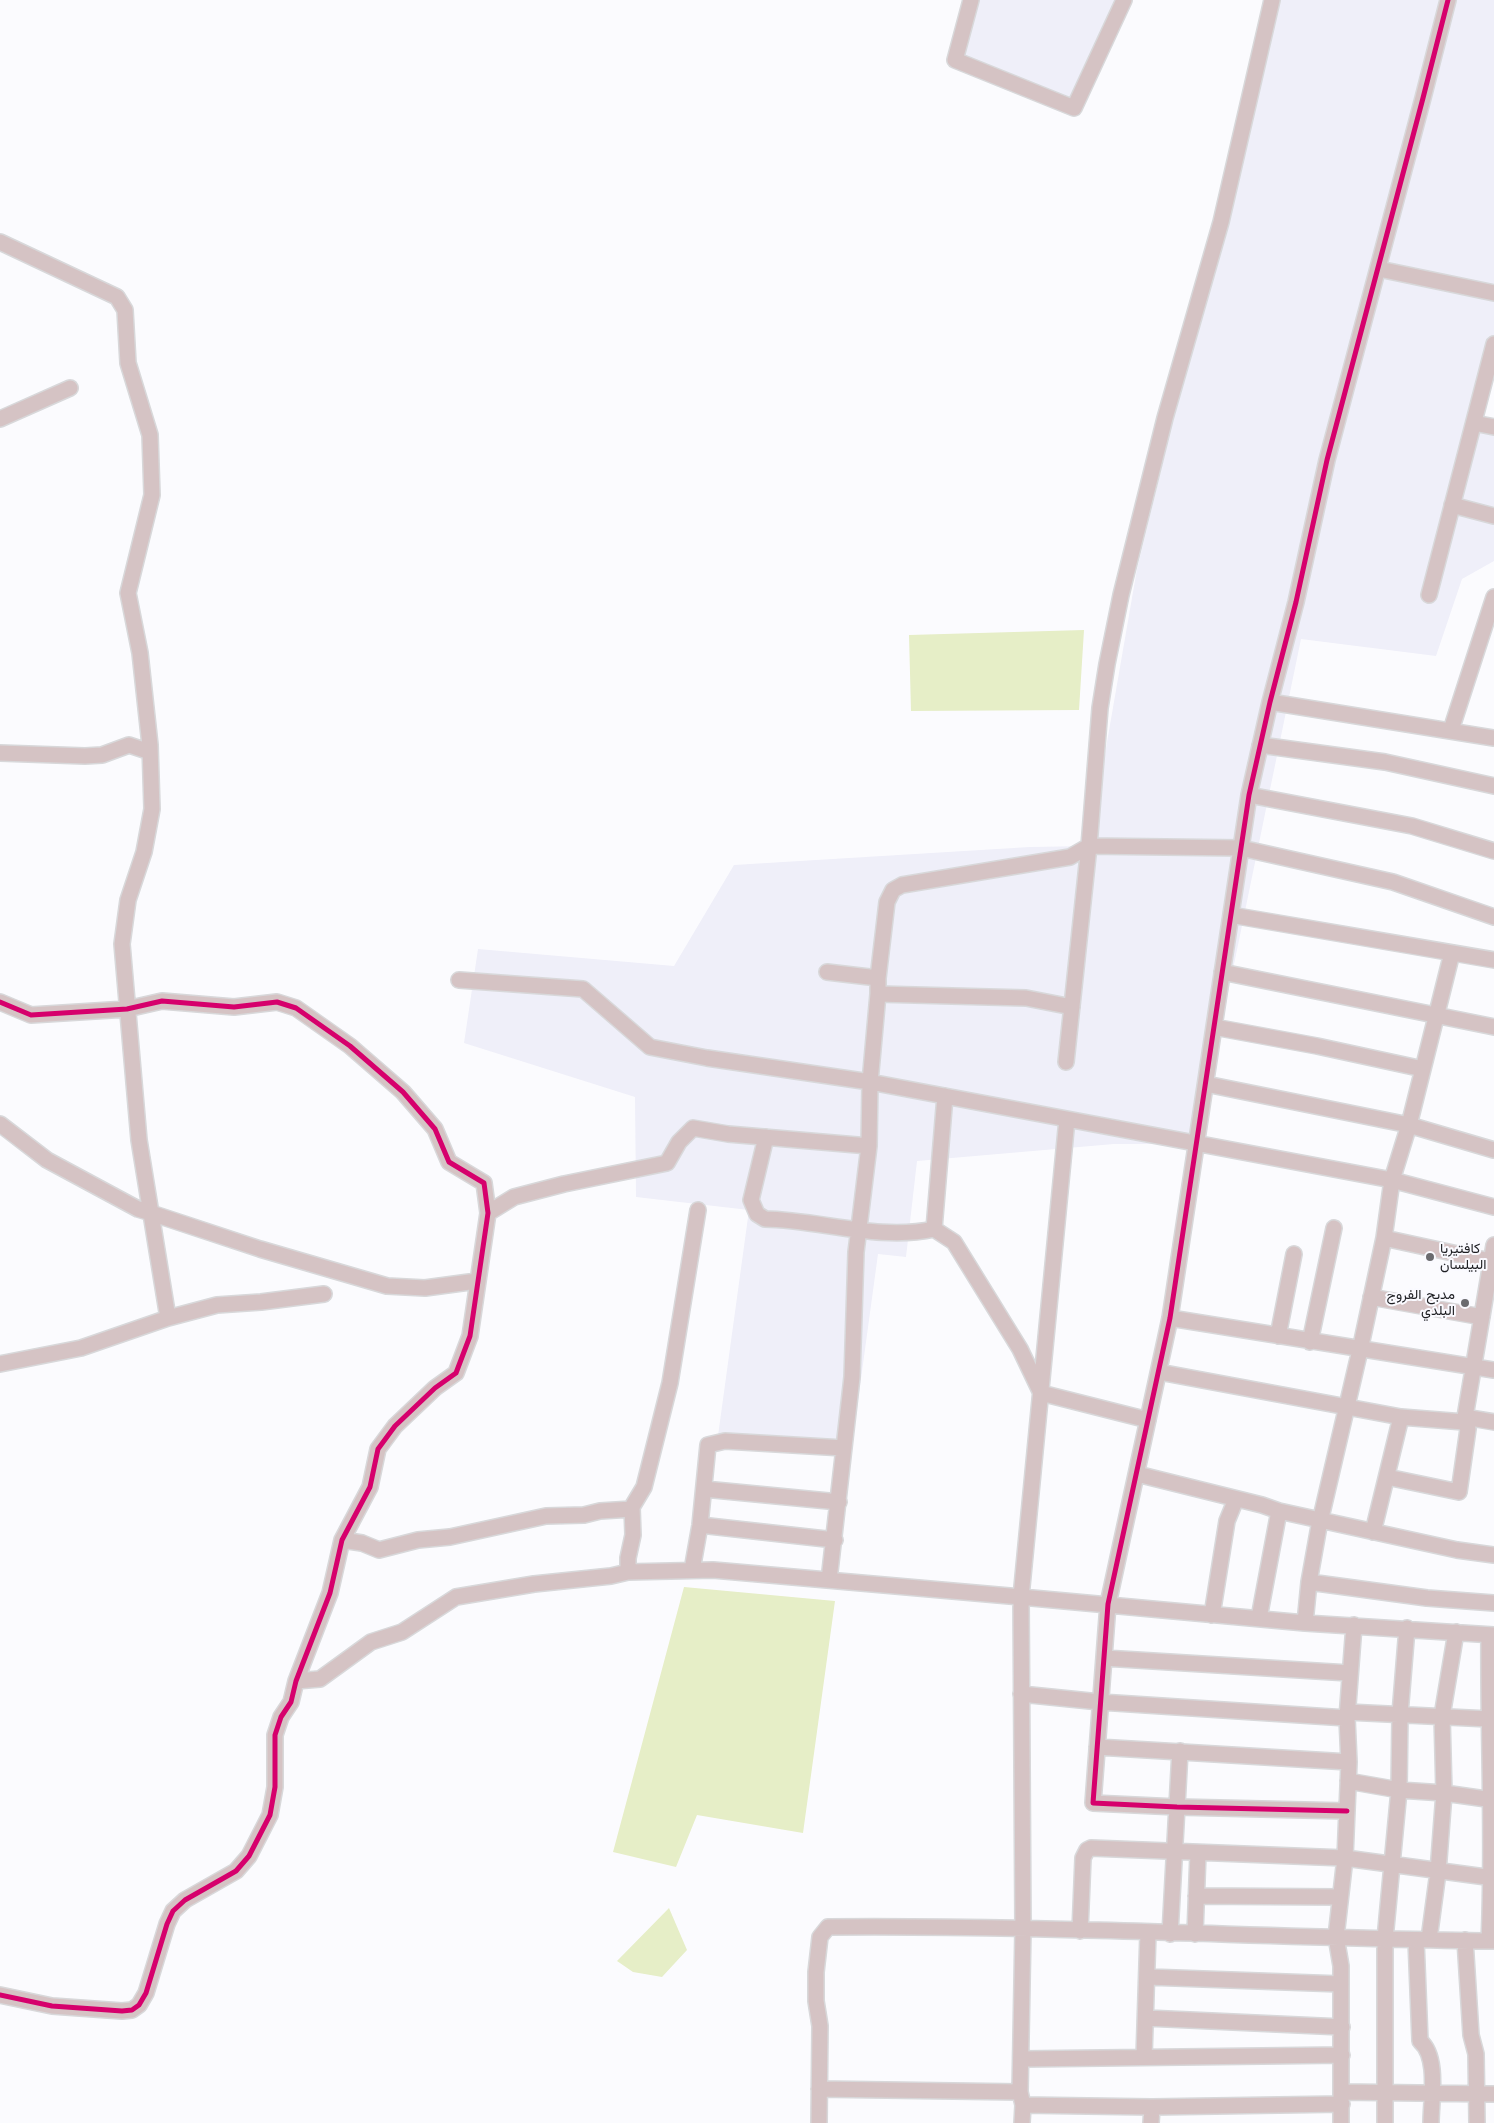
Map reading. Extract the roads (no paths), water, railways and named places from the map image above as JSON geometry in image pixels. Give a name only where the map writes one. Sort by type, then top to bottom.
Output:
[{"type":"street","points":[[971,0],[955,60],[1074,108],[1124,0]]},
{"type":"street","points":[[1066,1062],[1089,846],[1100,708],[1121,596],[1164,418],[1221,222],[1272,0]]},
{"type":"street","points":[[1347,1811],[1092,1803],[1108,1604],[1170,1318],[1249,795],[1270,702],[1296,602],[1327,460],[1379,269],[1448,0]]},
{"type":"street","points":[[0,242],[117,297],[126,310],[128,363],[150,435],[152,495],[128,593],[140,654],[150,752],[152,809],[144,852],[128,900],[122,944],[139,1140],[168,1318]]},
{"type":"street","points":[[1379,269],[1494,294]]},
{"type":"street","points":[[1429,595],[1494,344]]},
{"type":"street","points":[[0,419],[70,388]]},
{"type":"street","points":[[1474,423],[1494,427]]},
{"type":"street","points":[[1452,505],[1494,516]]},
{"type":"street","points":[[1451,730],[1494,598]]},
{"type":"street","points":[[1270,702],[1494,738]]},
{"type":"street","points":[[0,753],[85,756],[102,754],[129,745],[150,752]]},
{"type":"street","points":[[1260,745],[1385,762],[1494,786]]},
{"type":"street","points":[[1249,795],[1412,826],[1494,851]]},
{"type":"street","points":[[829,1580],[852,1377],[856,1252],[869,1146],[870,1082],[878,978],[886,911],[893,890],[902,885],[1070,857],[1089,846],[1241,848],[1392,882],[1494,918]]},
{"type":"street","points":[[1231,915],[1494,960]]},
{"type":"street","points":[[1304,1623],[1309,1582],[1321,1520],[1384,1238],[1392,1180],[1409,1125],[1452,953]]},
{"type":"street","points":[[827,972],[878,978]]},
{"type":"street","points":[[1222,972],[1494,1027]]},
{"type":"street","points":[[459,980],[583,989],[650,1047],[707,1058],[870,1082],[1392,1180],[1494,1207]]},
{"type":"street","points":[[878,994],[1026,998],[1072,1006]]},
{"type":"street","points":[[0,1002],[31,1015],[127,1009],[162,1000],[234,1007],[277,1002],[296,1008],[350,1046],[403,1092],[435,1129],[449,1162],[484,1183],[488,1213],[470,1336],[456,1373],[435,1388],[396,1426],[378,1449],[370,1487],[342,1540],[330,1593],[296,1681],[292,1702],[281,1717],[276,1735],[275,1787],[270,1815],[249,1856],[236,1871],[185,1900],[173,1911],[167,1924],[146,1993],[139,2005],[132,2010],[52,2006],[0,1995]]},
{"type":"street","points":[[1214,1027],[1317,1046],[1423,1069]]},
{"type":"street","points":[[1206,1084],[1409,1125],[1494,1150]]},
{"type":"street","points":[[934,1229],[945,1096]]},
{"type":"street","points":[[1022,2123],[1021,1597],[1067,1119]]},
{"type":"street","points":[[0,1124],[47,1160],[138,1209],[260,1249],[387,1286],[425,1288],[477,1281]]},
{"type":"street","points":[[488,1213],[514,1197],[564,1184],[667,1163],[679,1142],[694,1128],[728,1134],[869,1146]]},
{"type":"street","points":[[766,1137],[751,1200],[757,1214],[765,1219],[885,1232],[934,1229],[954,1242],[1020,1349],[1041,1393]]},
{"type":"street","points":[[628,1572],[628,1558],[633,1536],[632,1509],[644,1487],[670,1383],[698,1210]]},
{"type":"street","points":[[1310,1342],[1334,1228]]},
{"type":"street","points":[[1384,1238],[1493,1262]]},
{"type":"street","points":[[1386,1477],[1459,1492],[1468,1429],[1464,1420],[1493,1262],[1494,1245]]},
{"type":"street","points":[[1278,1336],[1294,1254]]},
{"type":"street","points":[[0,1364],[81,1348],[168,1318],[217,1305],[261,1302],[324,1294]]},
{"type":"street","points":[[1371,1297],[1482,1318]]},
{"type":"street","points":[[1170,1318],[1310,1342],[1494,1370]]},
{"type":"street","points":[[1159,1372],[1401,1416],[1494,1422]]},
{"type":"street","points":[[1041,1393],[1148,1420]]},
{"type":"street","points":[[1373,1532],[1401,1416]]},
{"type":"street","points":[[692,1570],[700,1525],[708,1445],[725,1441],[844,1448]]},
{"type":"street","points":[[1137,1474],[1262,1505],[1278,1511],[1457,1550],[1494,1555]]},
{"type":"street","points":[[704,1489],[839,1502]]},
{"type":"street","points":[[1212,1615],[1227,1521],[1236,1499]]},
{"type":"street","points":[[342,1540],[362,1543],[380,1550],[418,1540],[450,1537],[546,1516],[584,1515],[632,1509]]},
{"type":"street","points":[[1260,1618],[1278,1511]]},
{"type":"street","points":[[700,1525],[835,1540]]},
{"type":"street","points":[[296,1681],[320,1679],[372,1642],[402,1632],[456,1597],[534,1584],[611,1576],[628,1572],[713,1570],[1304,1623],[1407,1628],[1492,1635],[1489,1719],[1493,1800],[1491,1941],[1170,1934],[1023,1928],[828,1927],[820,1937],[817,1957],[816,2001],[820,2026],[819,2123]]},
{"type":"street","points":[[1309,1582],[1418,1597],[1494,1603]]},
{"type":"street","points":[[1341,2123],[1341,1966],[1336,1937],[1346,1858],[1349,1762],[1347,1715],[1354,1625]]},
{"type":"street","points":[[1385,2123],[1385,1939],[1399,1790],[1400,1714],[1407,1628]]},
{"type":"street","points":[[1431,2123],[1432,2067],[1425,2046],[1420,2041],[1422,1939],[1438,1872],[1444,1793],[1442,1716],[1456,1632]]},
{"type":"street","points":[[1104,1658],[1349,1672]]},
{"type":"street","points":[[1021,1694],[1100,1702],[1347,1715],[1400,1714],[1489,1719]]},
{"type":"street","points":[[1097,1746],[1349,1762]]},
{"type":"street","points":[[1170,1934],[1180,1751]]},
{"type":"street","points":[[1348,1781],[1399,1790],[1444,1793],[1493,1800]]},
{"type":"street","points":[[1080,1931],[1083,1858],[1087,1850],[1091,1848],[1346,1858],[1493,1878]]},
{"type":"street","points":[[1195,1934],[1198,1853]]},
{"type":"street","points":[[1196,1896],[1340,1897]]},
{"type":"street","points":[[1144,2057],[1148,1933]]},
{"type":"street","points":[[1464,1940],[1471,2035],[1476,2054],[1477,2123]]},
{"type":"street","points":[[1148,1977],[1341,1984]]},
{"type":"street","points":[[1146,2018],[1342,2026]]},
{"type":"street","points":[[1022,2059],[1342,2056]]},
{"type":"street","points":[[819,2089],[1152,2107],[1342,2098],[1385,2093],[1494,2094]]},
{"type":"street","points":[[1151,2123],[1152,2107]]},
{"type":"place","name":"كافتيريا البيلسان","points":[[1430,1257]]},
{"type":"place","name":"مدبح الفروج البلدي","points":[[1465,1303]]}]
